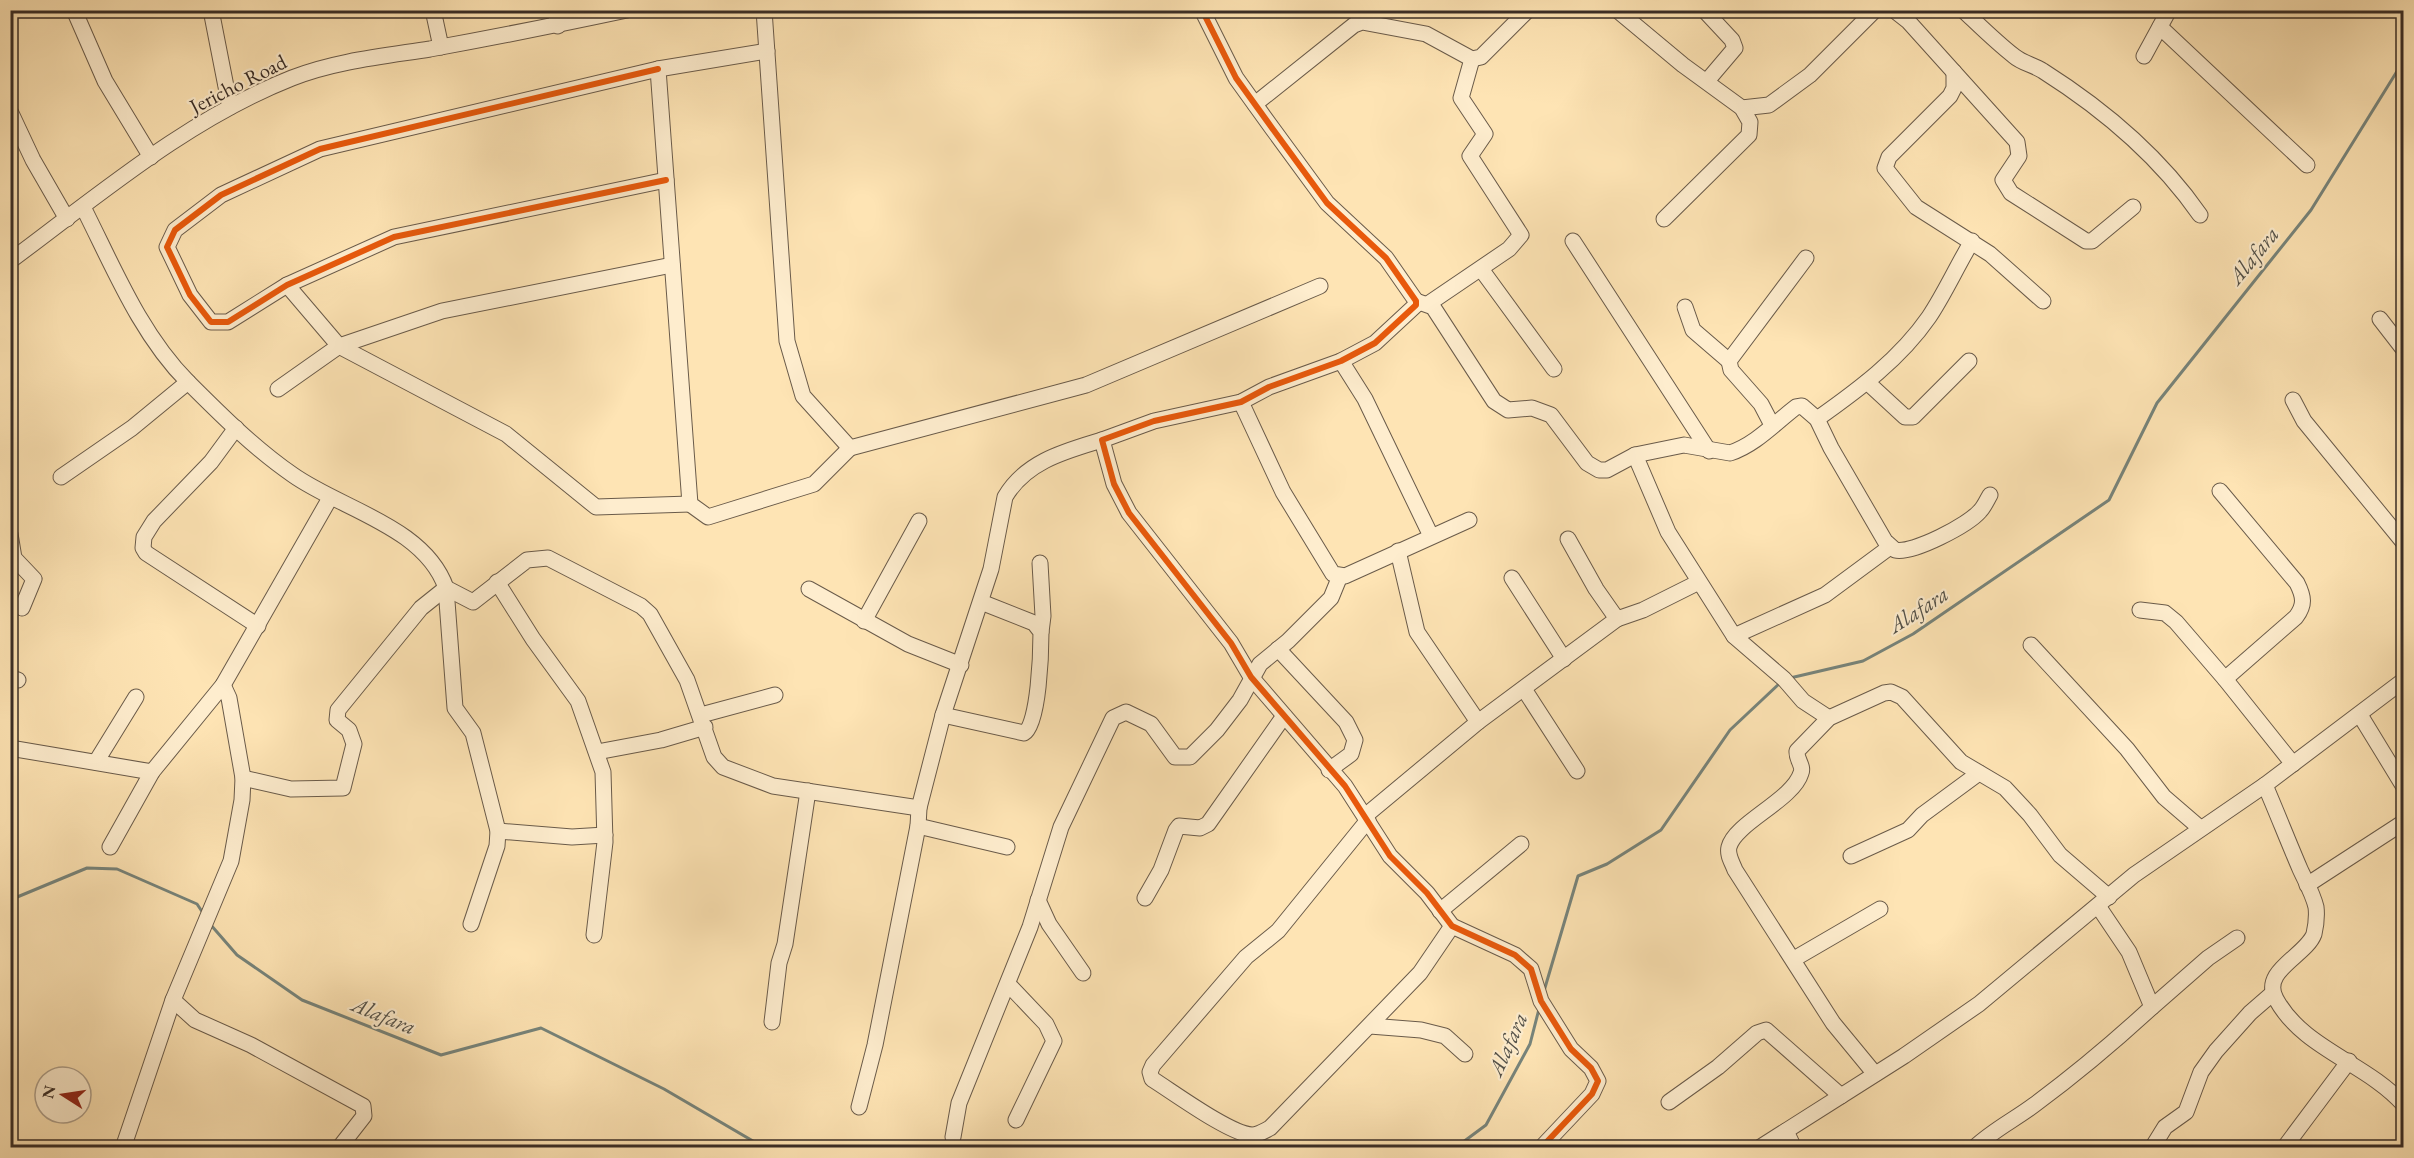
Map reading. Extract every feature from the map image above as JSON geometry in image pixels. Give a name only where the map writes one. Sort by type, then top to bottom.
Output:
[{"type":"street","points":[[74,10],[105,81],[151,157]]},
{"type":"street","points":[[211,10],[230,107]]},
{"type":"street","points":[[433,10],[441,47]]},
{"type":"street","name":"Jericho Road","points":[[10,261],[151,157],[230,107],[295,77],[345,63],[441,47],[557,18],[627,10]]},
{"type":"street","points":[[764,10],[787,340],[803,396],[850,448]]},
{"type":"street","points":[[1202,10],[1236,78],[1327,203],[1386,258],[1422,302],[1433,307],[1500,406],[1508,410],[1542,410],[1551,415],[1587,463],[1599,470],[1608,470],[1635,454],[1684,445],[1730,453],[1737,451],[1802,406],[1817,419],[1831,448],[1890,547],[1902,552],[1915,549],[1969,520],[1980,512],[1990,495]]},
{"type":"street","points":[[1255,105],[1354,25],[1362,22],[1426,34],[1472,59],[1481,57],[1528,10]]},
{"type":"street","points":[[1617,10],[1683,65],[1742,108],[1750,122],[1749,135],[1664,219]]},
{"type":"street","points":[[1704,10],[1732,40],[1735,48],[1707,81]]},
{"type":"street","points":[[1742,108],[1769,105],[1810,75],[1875,10]]},
{"type":"street","points":[[1894,10],[1908,21],[2018,141],[2019,156],[2003,180],[2011,193],[2086,241],[2092,241],[2133,207]]},
{"type":"street","points":[[1963,10],[2016,58],[2041,69],[2101,112],[2144,149],[2173,177],[2200,215]]},
{"type":"street","points":[[2144,56],[2169,10]]},
{"type":"street","points":[[2160,27],[2307,165]]},
{"type":"street","points":[[666,180],[394,237],[287,285],[228,322],[211,322],[190,295],[167,247],[175,230],[221,195],[320,149],[658,69],[767,51]]},
{"type":"street","points":[[859,1107],[875,1045],[918,825],[919,808],[943,715],[991,569],[1002,508],[1010,488],[1039,464],[1054,455],[1154,422],[1241,402],[1269,387],[1341,361],[1375,344],[1422,302],[1481,269],[1509,249],[1521,235],[1470,156],[1485,134],[1460,95],[1472,59]]},
{"type":"street","points":[[658,69],[690,504]]},
{"type":"street","points":[[1954,72],[1954,88],[1950,96],[1889,157],[1885,168],[1916,207],[1990,254],[2043,301]]},
{"type":"street","points":[[10,111],[33,160],[67,219]]},
{"type":"street","points":[[83,207],[150,333],[174,367],[236,428],[290,473],[330,498],[368,514],[413,545],[441,574],[446,588],[455,708],[473,733],[498,831],[497,846],[471,924]]},
{"type":"street","points":[[1573,241],[1709,450]]},
{"type":"street","points":[[1817,419],[1867,382],[1906,346],[1928,318],[1972,241]]},
{"type":"street","points":[[1729,362],[1806,258]]},
{"type":"street","points":[[278,389],[339,346],[442,311],[672,265]]},
{"type":"street","points":[[1481,269],[1554,369]]},
{"type":"street","points":[[287,285],[339,346],[506,434],[596,507],[690,504],[708,517],[814,484],[850,448],[1086,385],[1320,286]]},
{"type":"street","points":[[1685,307],[1693,330],[1729,362],[1731,370],[1761,404],[1772,425]]},
{"type":"street","points":[[2380,319],[2403,350]]},
{"type":"street","points":[[1341,361],[1365,399],[1431,536]]},
{"type":"street","points":[[1867,382],[1905,417],[1913,417],[1969,361]]},
{"type":"street","points":[[61,477],[132,428],[188,381]]},
{"type":"street","points":[[2293,400],[2304,421],[2403,543]]},
{"type":"street","points":[[1241,402],[1283,492],[1333,573],[1340,576]]},
{"type":"street","points":[[236,428],[212,462],[154,521],[144,537],[143,548],[146,553],[258,626]]},
{"type":"street","points":[[1102,440],[1114,484],[1129,513],[1219,626],[1251,677],[1367,818],[1386,851],[1452,926],[1515,955],[1531,969],[1541,1001],[1571,1049],[1591,1068],[1598,1081],[1592,1094],[1541,1148]]},
{"type":"street","points":[[1635,454],[1668,532],[1734,636],[1784,679],[1803,701],[1829,718]]},
{"type":"street","points":[[2220,491],[2297,583],[2303,594],[2303,608],[2296,618],[2225,679]]},
{"type":"street","points":[[110,847],[152,772],[223,685],[330,498]]},
{"type":"street","points":[[953,1137],[959,1103],[1008,984],[1054,854],[1061,827],[1113,718],[1119,713],[1126,712],[1142,718],[1159,732],[1172,754],[1184,759],[1196,753],[1240,700],[1251,677],[1331,598],[1340,576],[1469,520]]},
{"type":"street","points":[[864,621],[919,521]]},
{"type":"street","points":[[10,534],[14,558],[34,579],[22,608]]},
{"type":"street","points":[[1568,539],[1596,589],[1617,619]]},
{"type":"street","points":[[1734,636],[1825,595],[1890,547]]},
{"type":"street","points":[[1398,551],[1417,632],[1478,722]]},
{"type":"street","points":[[446,588],[473,602],[526,560],[548,558],[641,606],[650,614],[682,671],[703,721],[714,757],[723,767],[773,786],[919,808]]},
{"type":"street","points":[[943,715],[1024,733],[1028,731],[1040,675],[1040,563]]},
{"type":"street","points":[[1512,578],[1564,659]]},
{"type":"street","points":[[497,582],[533,639],[578,701],[603,772],[605,835],[594,935]]},
{"type":"street","points":[[1452,926],[1420,973],[1270,1128],[1253,1135],[1209,1115],[1150,1075],[1153,1065],[1246,957],[1278,931],[1367,818],[1478,722],[1617,619],[1643,610],[1699,582]]},
{"type":"street","points":[[243,778],[291,789],[343,788],[354,744],[350,730],[337,720],[338,710],[421,608],[446,588]]},
{"type":"street","points":[[809,589],[908,644],[961,665]]},
{"type":"street","points":[[981,602],[1034,623],[1041,632]]},
{"type":"street","points":[[2140,610],[2161,612],[2170,616],[2225,679],[2293,764]]},
{"type":"street","points":[[2031,645],[2127,749],[2164,797],[2200,828]]},
{"type":"street","points":[[1278,649],[1346,722],[1355,740],[1351,754],[1329,770]]},
{"type":"street","points":[[1759,1148],[1979,1004],[2103,901],[2200,828],[2265,785],[2403,680]]},
{"type":"street","points":[[123,1148],[173,1000],[231,861],[242,800],[243,778],[229,698],[223,685]]},
{"type":"street","points":[[1524,689],[1577,771]]},
{"type":"street","points":[[1875,1074],[1833,1023],[1735,870],[1729,855],[1729,847],[1733,838],[1794,784],[1802,772],[1797,751],[1829,718],[1884,693],[1896,693],[1915,708],[1961,762],[2006,788],[2030,815],[2060,855],[2103,901],[2129,952],[2152,1007]]},
{"type":"street","points":[[597,752],[661,740],[703,721],[774,695]]},
{"type":"street","points":[[96,762],[136,697]]},
{"type":"street","points":[[2360,714],[2403,787]]},
{"type":"street","points":[[1145,898],[1161,870],[1179,826],[1200,828],[1208,824],[1284,716]]},
{"type":"street","points":[[10,748],[152,772]]},
{"type":"street","points":[[1851,856],[1908,830],[1922,815],[1978,773]]},
{"type":"street","points":[[2265,785],[2316,906],[2314,934],[2309,944],[2276,975],[2272,982],[2273,993],[2286,1015],[2311,1039],[2386,1086],[2403,1105]]},
{"type":"street","points":[[772,1022],[779,963],[785,944],[808,791]]},
{"type":"street","points":[[2307,885],[2403,822]]},
{"type":"street","points":[[918,825],[1007,847]]},
{"type":"street","points":[[498,831],[572,837],[605,835]]},
{"type":"street","points":[[1440,911],[1521,844]]},
{"type":"street","points":[[1038,900],[1049,924],[1083,973]]},
{"type":"street","points":[[1794,959],[1880,909]]},
{"type":"street","points":[[1974,1148],[1991,1131],[2027,1110],[2085,1066],[2208,958],[2237,938]]},
{"type":"street","points":[[1008,984],[1047,1024],[1054,1041],[1016,1120]]},
{"type":"street","points":[[2160,1143],[2165,1127],[2186,1112],[2201,1072],[2216,1051],[2250,1013],[2273,993]]},
{"type":"street","points":[[173,1000],[195,1020],[251,1045],[363,1106],[364,1116],[339,1148]]},
{"type":"street","points":[[1370,1026],[1421,1029],[1445,1036],[1465,1054]]},
{"type":"street","points":[[1668,1102],[1718,1067],[1762,1030],[1772,1032],[1841,1096]]},
{"type":"street","points":[[2284,1148],[2349,1061]]},
{"type":"street","points":[[1786,1131],[1794,1148]]},
{"type":"waterway","name":"Alafara","points":[[1790,678],[1863,661],[1913,634],[2109,500],[2157,403],[2311,210],[2404,60]]},
{"type":"waterway","name":"Alafara","points":[[1544,991],[1578,876],[1607,864],[1661,830],[1730,730],[1781,682]]},
{"type":"waterway","name":"Alafara","points":[[10,900],[87,868],[117,869],[197,904],[203,913]]},
{"type":"waterway","name":"Alafara","points":[[210,924],[237,955],[302,1000],[441,1055],[541,1028],[664,1089],[765,1148]]},
{"type":"waterway","name":"Alafara","points":[[1455,1148],[1486,1125],[1530,1044],[1539,1009]]},
{"type":"cycle path","points":[[1202,10],[1236,78],[1272,128],[1327,203],[1386,258],[1416,301],[1416,305],[1375,343],[1341,361],[1269,387],[1241,402],[1154,421],[1102,440],[1114,484],[1129,513],[1231,643],[1251,677],[1345,786],[1390,856],[1427,893],[1452,926],[1515,955],[1531,969],[1541,1001],[1571,1049],[1591,1068],[1598,1081],[1592,1094],[1541,1148]]},
{"type":"cycle path","points":[[658,69],[320,149],[221,195],[175,230],[167,247],[190,295],[211,322],[228,322],[287,285],[394,237],[666,180]]}]
